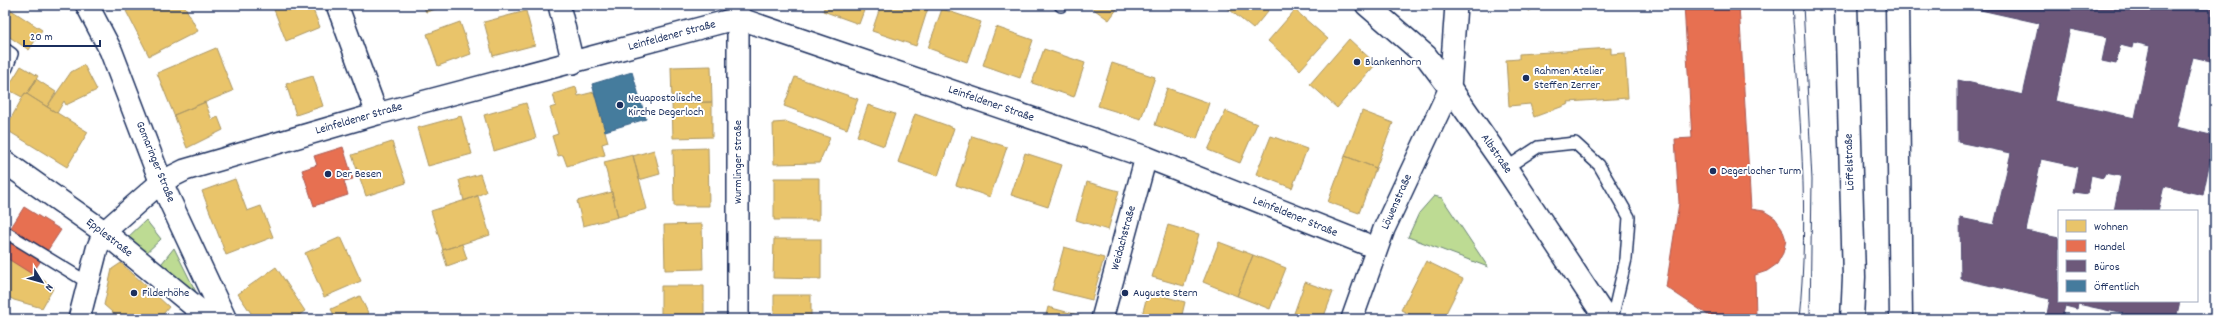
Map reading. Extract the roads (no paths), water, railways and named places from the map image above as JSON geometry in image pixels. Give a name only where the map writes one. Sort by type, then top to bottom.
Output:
[{"type":"street","name":"Gomaringer Straße","points":[[87,5],[111,51],[161,182],[225,319]]},
{"type":"street","points":[[337,5],[377,114]]},
{"type":"street","points":[[559,5],[573,62]]},
{"type":"street","name":"Albstraße","points":[[1367,5],[1426,56],[1506,168],[1606,319]]},
{"type":"street","points":[[1450,88],[1456,5]]},
{"type":"street","name":"Löffelstraße","points":[[1846,5],[1854,277],[1852,319]]},
{"type":"street","points":[[1897,5],[1902,319]]},
{"type":"street","name":"Leinfeldener Straße","points":[[78,319],[87,282],[104,232],[161,182],[185,170],[377,114],[573,62],[738,11],[1146,157],[1376,248]]},
{"type":"street","name":"Wurmlinger Straße","points":[[738,11],[738,319]]},
{"type":"street","name":"Löwenstraße","points":[[1352,319],[1376,248],[1450,88]]},
{"type":"street","name":"Weidachstraße","points":[[1102,319],[1146,157]]},
{"type":"street","name":"Epplestraße","points":[[7,167],[104,232],[206,318],[210,319]]},
{"type":"lane","points":[[5,49],[12,54],[7,68]]},
{"type":"lane","points":[[1506,168],[1538,147],[1575,143],[1599,165],[1629,217],[1626,260],[1612,319]]},
{"type":"lane","points":[[5,232],[87,282]]},
{"type":"tram line","points":[[1792,5],[1800,122],[1804,240],[1799,319]]},
{"type":"tram line","points":[[1803,5],[1812,180],[1810,319]]},
{"type":"place","name":"Blankenhorn","points":[[1357,62]]},
{"type":"place","name":"Rahmen Atelier Steffen Zerrer","points":[[1526,78]]},
{"type":"place","name":"Neuapostolische Kirche Degerloch","points":[[620,105]]},
{"type":"place","name":"Degerlocher Turm","points":[[1713,171]]},
{"type":"place","name":"Der Besen","points":[[328,174]]},
{"type":"place","name":"Filderhöhe","points":[[134,293]]},
{"type":"place","name":"Auguste Stern","points":[[1125,293]]}]
